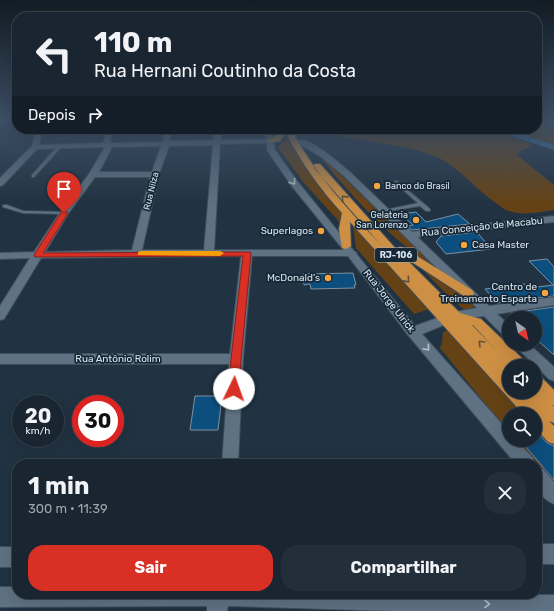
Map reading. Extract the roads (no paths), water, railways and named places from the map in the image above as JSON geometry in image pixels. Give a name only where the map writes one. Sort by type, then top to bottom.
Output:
[{"type":"highway","name":"RJ-106","points":[[297,149],[303,160],[346,214],[448,318],[502,365]]},
{"type":"highway","name":"RJ-106","points":[[305,149],[310,158],[324,176],[373,230],[502,381]]},
{"type":"highway","points":[[346,214],[344,233],[349,249]]},
{"type":"highway","points":[[373,230],[419,264],[468,293]]},
{"type":"highway","points":[[448,318],[477,322],[514,359]]},
{"type":"highway","points":[[542,387],[554,399]]},
{"type":"highway","points":[[519,399],[526,407]]},
{"type":"highway","points":[[537,399],[554,416]]},
{"type":"highway","points":[[542,424],[554,437]]},
{"type":"street","points":[[0,183],[34,149]]},
{"type":"street","points":[[0,316],[64,213],[93,175],[108,149]]},
{"type":"street","name":"Rua Nilza","points":[[136,254],[155,174],[164,149]]},
{"type":"street","points":[[209,253],[217,149]]},
{"type":"street","name":"Rua Jorge Ulrick","points":[[271,149],[294,183],[349,249],[413,332],[524,459]]},
{"type":"street","points":[[313,149],[323,154],[386,211],[502,326]]},
{"type":"street","points":[[310,158],[323,154]]},
{"type":"street","points":[[93,175],[155,174]]},
{"type":"street","name":"Rua Conceição de Macabu","points":[[410,235],[554,219]]},
{"type":"street","points":[[0,256],[209,253],[247,254],[349,249]]},
{"type":"street","points":[[230,459],[236,359],[247,254]]},
{"type":"street","points":[[413,332],[448,318],[486,310],[554,301]]},
{"type":"street","points":[[528,351],[554,375]]},
{"type":"street","name":"Rua Antônio Rolim","points":[[0,359],[236,359]]},
{"type":"street","points":[[542,481],[554,495]]},
{"type":"street","points":[[542,554],[554,554]]},
{"type":"street","points":[[0,557],[12,557]]},
{"type":"street","points":[[0,597],[12,597]]},
{"type":"street","points":[[145,599],[554,605]]},
{"type":"lane","points":[[33,176],[58,149]]},
{"type":"lane","points":[[396,182],[428,210]]},
{"type":"lane","points":[[386,211],[422,204]]},
{"type":"lane","points":[[4,206],[22,212],[64,213]]},
{"type":"place","name":"Banco do Brasil","points":[[377,186]]},
{"type":"place","name":"Gelateria San Lorenzo","points":[[416,220]]},
{"type":"place","name":"Superlagos","points":[[321,231]]},
{"type":"place","name":"Casa Master","points":[[464,245]]},
{"type":"place","name":"McDonald's","points":[[328,278]]},
{"type":"place","name":"Centro de Treinamento Esparta","points":[[545,293]]}]
